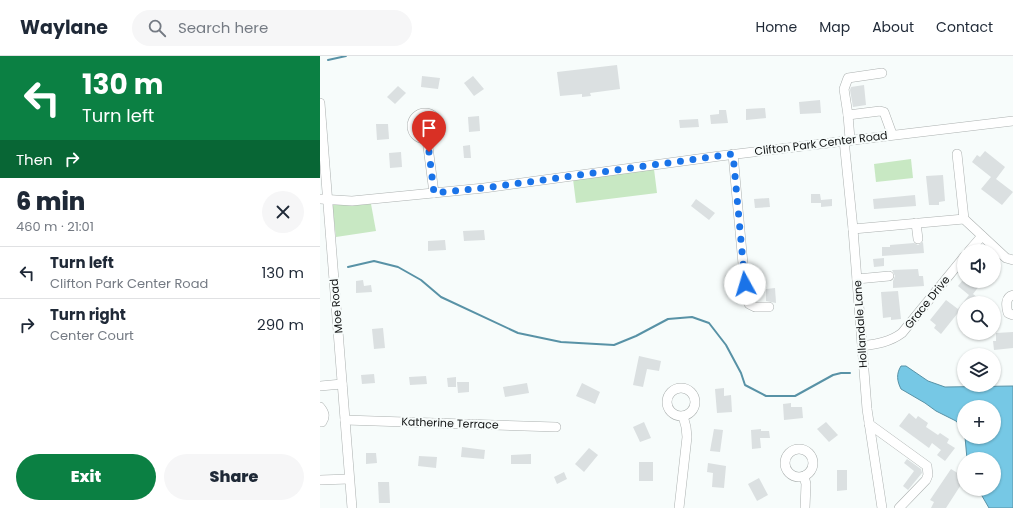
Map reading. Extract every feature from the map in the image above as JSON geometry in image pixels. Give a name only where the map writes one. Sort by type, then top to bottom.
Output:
[{"type":"street","name":"Hollandale Lane","points":[[882,73],[848,78],[844,89],[848,115],[847,140],[869,424],[882,508]]},
{"type":"street","name":"Moe Road","points":[[320,103],[324,200],[342,384],[352,508]]},
{"type":"street","points":[[848,115],[880,111],[884,112],[892,134]]},
{"type":"street","name":"Clifton Park Center Road","points":[[324,200],[352,201],[484,188],[733,154],[892,134],[1013,121]]},
{"type":"street","points":[[427,139],[434,193]]},
{"type":"street","points":[[733,154],[746,297],[751,306],[769,307]]},
{"type":"street","points":[[957,154],[964,219],[1006,258],[1013,260]]},
{"type":"street","points":[[853,228],[964,219]]},
{"type":"street","points":[[916,224],[918,239]]},
{"type":"street","points":[[975,244],[982,236]]},
{"type":"street","name":"Grace Drive","points":[[862,346],[894,339],[902,333],[957,266]]},
{"type":"street","points":[[857,279],[888,276]]},
{"type":"street","points":[[1013,295],[1009,296],[1007,299],[1006,308],[1008,313],[1013,315]]},
{"type":"street","points":[[320,386],[342,384]]},
{"type":"street","points":[[320,407],[324,412],[324,418],[322,422],[320,422]]},
{"type":"street","points":[[679,508],[687,437],[683,416]]},
{"type":"street","name":"Katherine Terrace","points":[[345,420],[556,426]]},
{"type":"street","points":[[869,424],[927,466],[928,475],[926,480],[899,508]]},
{"type":"street","points":[[804,476],[806,484],[805,508]]},
{"type":"street","points":[[320,480],[349,479]]},
{"type":"green space","points":[[911,159],[913,178],[876,182],[874,164]]},
{"type":"green space","points":[[654,169],[657,193],[576,203],[573,179]]},
{"type":"green space","points":[[371,204],[376,231],[336,237],[332,205]]},
{"type":"water","points":[[901,366],[906,366],[928,381],[945,387],[957,387],[957,392],[1001,392],[1001,386],[1013,386],[1013,508],[989,508],[982,496],[1001,496],[1001,452],[966,452],[966,444],[1001,444],[1001,400],[957,400],[957,422],[901,389],[898,372]]},
{"type":"building","points":[[617,65],[620,89],[590,93],[591,96],[582,97],[582,94],[560,96],[557,72]]},
{"type":"building","points":[[422,76],[440,78],[438,89],[421,87]]},
{"type":"building","points":[[473,76],[484,89],[474,96],[464,83]]},
{"type":"building","points":[[864,85],[866,105],[853,107],[850,90],[851,87]]},
{"type":"building","points":[[398,86],[406,93],[395,104],[387,97]]},
{"type":"building","points":[[820,100],[821,113],[800,114],[799,102]]},
{"type":"building","points":[[765,108],[766,118],[746,120],[746,109]]},
{"type":"building","points":[[719,110],[726,110],[728,123],[711,124],[710,115],[719,114]]},
{"type":"building","points":[[479,116],[480,131],[469,132],[468,117]]},
{"type":"building","points":[[698,119],[699,127],[680,128],[679,120]]},
{"type":"building","points":[[376,124],[388,124],[389,139],[377,140]]},
{"type":"building","points":[[470,145],[471,158],[464,158],[463,146]]},
{"type":"building","points":[[985,151],[1005,167],[996,179],[1013,192],[1002,205],[981,189],[991,177],[972,162],[977,155],[980,157]]},
{"type":"building","points":[[401,152],[402,167],[390,168],[389,153]]},
{"type":"building","points":[[943,175],[945,201],[939,202],[939,205],[929,205],[926,176]]},
{"type":"building","points":[[811,194],[820,194],[821,200],[832,199],[832,206],[821,207],[821,203],[811,203]]},
{"type":"building","points":[[915,195],[916,206],[874,209],[873,199]]},
{"type":"building","points":[[769,198],[770,207],[755,208],[754,199]]},
{"type":"building","points":[[696,199],[715,213],[709,220],[691,206]]},
{"type":"building","points":[[484,230],[485,240],[464,241],[463,231]]},
{"type":"building","points":[[445,240],[446,250],[428,251],[428,241]]},
{"type":"building","points":[[923,242],[924,253],[882,256],[882,247],[914,243],[918,245]]},
{"type":"building","points":[[884,258],[884,266],[874,267],[873,259]]},
{"type":"building","points":[[918,269],[919,276],[923,276],[924,286],[893,288],[895,276],[892,270]]},
{"type":"building","points":[[363,280],[364,286],[371,285],[372,292],[356,293],[356,281]]},
{"type":"building","points":[[775,288],[776,303],[766,301],[766,289]]},
{"type":"building","points":[[960,288],[978,288],[973,294],[975,296],[968,296],[969,295]]},
{"type":"building","points":[[898,291],[901,319],[891,320],[891,317],[883,318],[881,292]]},
{"type":"building","points":[[946,300],[957,308],[957,314],[941,334],[934,328],[936,325],[930,320]]},
{"type":"building","points":[[383,328],[385,348],[374,349],[372,329]]},
{"type":"building","points":[[1013,332],[1013,348],[1001,349],[1001,348],[994,348],[993,341],[1001,340],[1001,333]]},
{"type":"building","points":[[639,356],[661,361],[659,371],[647,369],[643,387],[633,385]]},
{"type":"building","points":[[374,374],[375,383],[362,384],[361,375]]},
{"type":"building","points":[[426,376],[427,384],[410,385],[409,377]]},
{"type":"building","points":[[456,377],[456,387],[448,387],[447,378]]},
{"type":"building","points":[[457,382],[469,382],[469,392],[458,393]]},
{"type":"building","points":[[527,383],[529,393],[505,397],[503,387]]},
{"type":"building","points":[[582,383],[600,392],[595,404],[576,396]]},
{"type":"building","points":[[724,388],[724,396],[731,395],[732,412],[717,413],[715,389]]},
{"type":"building","points":[[791,403],[791,407],[802,407],[803,418],[784,420],[783,404]]},
{"type":"building","points":[[909,413],[916,419],[918,416],[928,423],[926,427],[938,435],[940,433],[949,439],[947,443],[955,448],[945,461],[937,455],[941,450],[932,443],[929,448],[899,426]]},
{"type":"building","points":[[644,422],[651,438],[640,442],[633,427]]},
{"type":"building","points":[[826,422],[838,435],[829,442],[817,429]]},
{"type":"building","points":[[714,429],[723,430],[720,452],[710,451]]},
{"type":"building","points":[[761,429],[761,431],[769,431],[770,438],[760,438],[761,448],[752,449],[751,430]]},
{"type":"building","points":[[462,447],[485,450],[484,459],[461,457]]},
{"type":"building","points":[[589,448],[598,455],[584,472],[575,464]]},
{"type":"building","points":[[366,453],[376,453],[377,463],[366,464]]},
{"type":"building","points":[[531,454],[531,464],[511,464],[511,455]]},
{"type":"building","points":[[419,456],[437,457],[436,468],[418,466]]},
{"type":"building","points":[[907,459],[921,469],[922,473],[908,490],[903,486],[914,471],[904,463]]},
{"type":"building","points":[[639,462],[653,462],[653,481],[639,481]]},
{"type":"building","points":[[708,463],[726,466],[724,488],[712,487],[713,473],[707,472]]},
{"type":"building","points":[[951,469],[957,473],[957,491],[946,508],[931,508],[934,502],[930,500]]},
{"type":"building","points":[[837,470],[847,470],[847,490],[837,491]]},
{"type":"building","points":[[564,472],[567,479],[557,484],[554,477]]},
{"type":"building","points":[[759,478],[768,495],[757,501],[748,484]]},
{"type":"building","points":[[378,482],[389,482],[390,503],[379,503]]},
{"type":"waterway","points":[[328,60],[346,56]]},
{"type":"waterway","points":[[348,267],[374,261],[398,267],[421,280],[441,297],[518,333],[561,342],[614,345],[636,336],[668,319],[692,317],[709,323],[726,345],[741,373],[745,385],[766,396],[795,396],[833,375],[850,373]]},
{"type":"route","points":[[429,152],[434,193],[484,188],[733,154],[745,284]]}]
